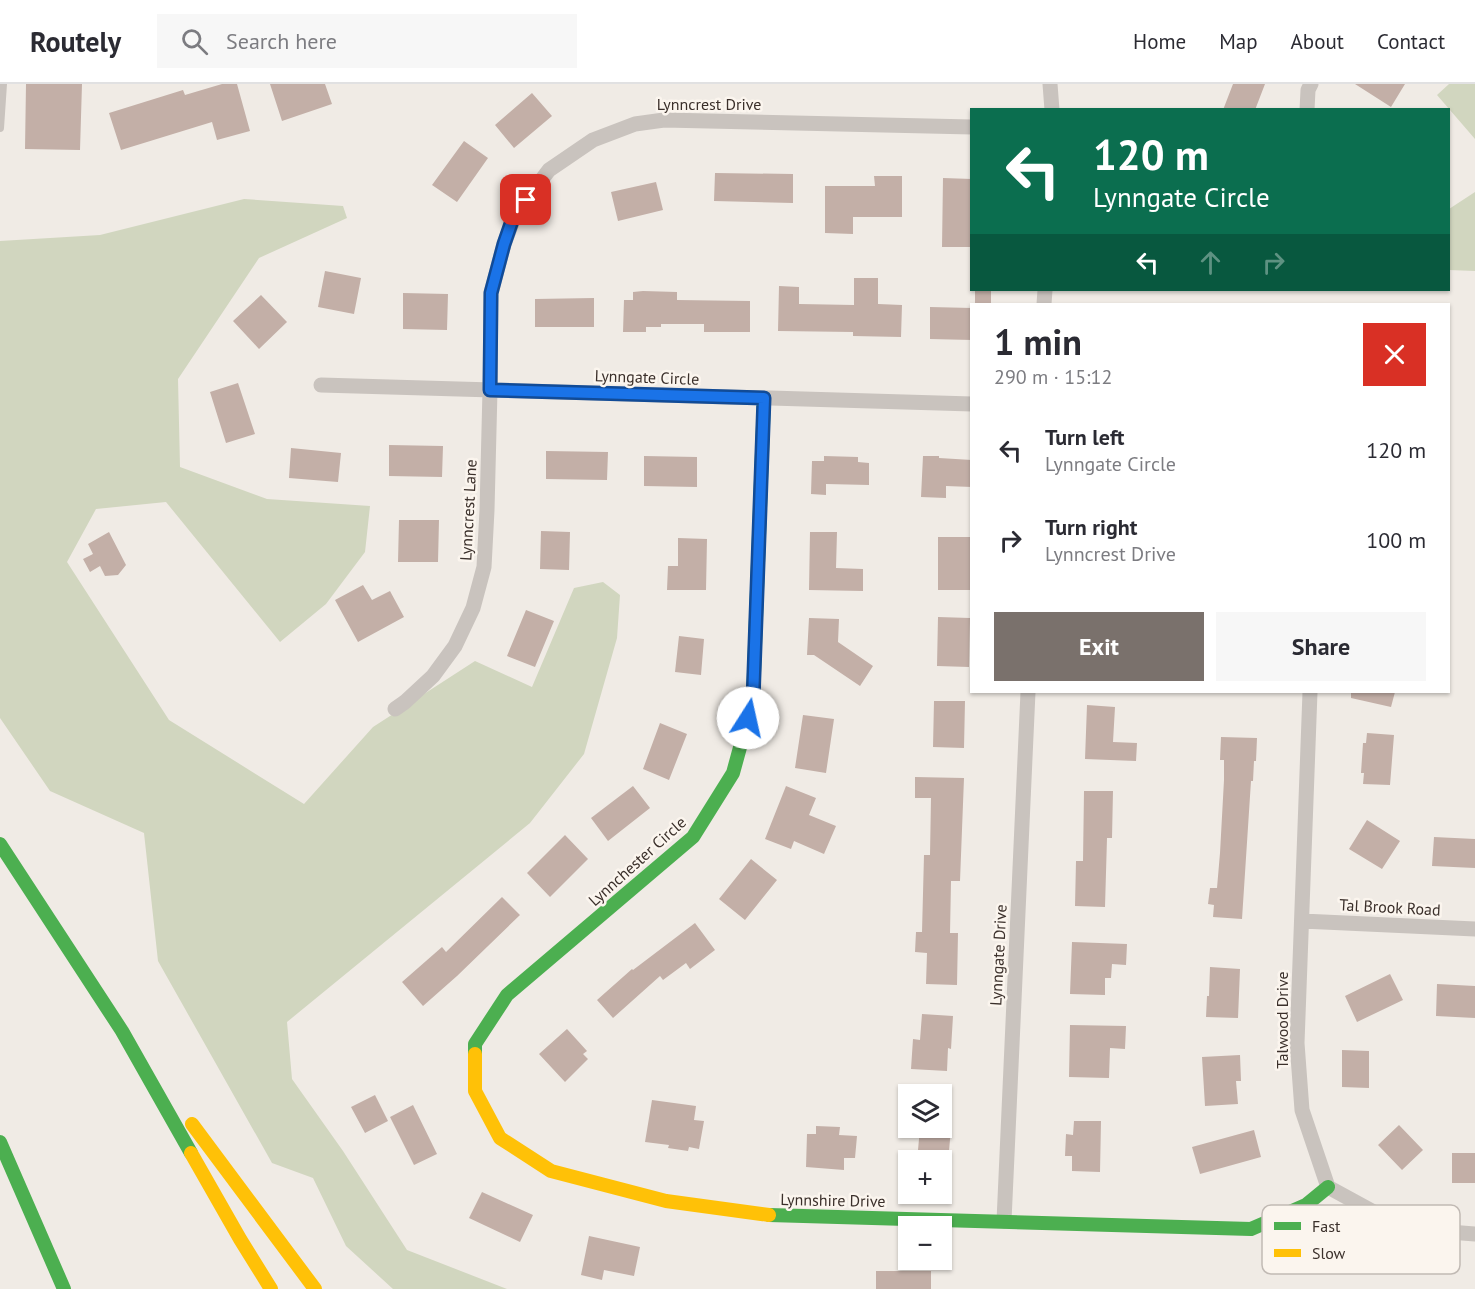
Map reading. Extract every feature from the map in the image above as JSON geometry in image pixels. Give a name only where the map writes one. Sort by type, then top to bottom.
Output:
[{"type":"main road","name":"Lynnchester Circle","points":[[507,995],[693,837],[733,773],[753,700],[764,398]]},
{"type":"main road","points":[[0,844],[122,1031],[240,1239],[271,1289]]},
{"type":"main road","name":"Lynnshire Drive","points":[[507,995],[476,1044],[475,1091],[500,1138],[551,1171],[666,1201],[772,1215],[1251,1229],[1262,1224]]},
{"type":"main road","points":[[122,1031],[315,1289]]},
{"type":"main road","points":[[0,1142],[64,1289]]},
{"type":"main road","name":"Lynnshire Drive","points":[[1306,1205],[1328,1187]]},
{"type":"street","points":[[1050,84],[1052,108]]},
{"type":"street","points":[[1307,108],[1308,90],[1311,84]]},
{"type":"street","name":"Lynncrest Drive","points":[[490,390],[491,293],[514,215],[549,171],[593,140],[635,124],[664,120],[970,126]]},
{"type":"street","name":"Lynngate Circle","points":[[321,385],[970,404]]},
{"type":"street","name":"Lynncrest Lane","points":[[395,709],[433,675],[455,646],[473,608],[484,567],[490,390]]},
{"type":"street","name":"Lynngate Drive","points":[[1004,1221],[1028,693]]},
{"type":"street","name":"Talwood Drive","points":[[1310,693],[1297,1043],[1302,1110],[1328,1187]]},
{"type":"street","name":"Tal Brook Road","points":[[1302,921],[1475,929]]},
{"type":"street","points":[[1328,1187],[1361,1205]]},
{"type":"street","points":[[1460,1233],[1475,1234]]},
{"type":"lane","points":[[0,128],[3,84]]},
{"type":"green space","points":[[1449,84],[1475,84],[1475,139],[1450,108],[1437,95]]},
{"type":"green space","points":[[1475,192],[1475,271],[1450,270],[1450,208]]},
{"type":"green space","points":[[244,199],[343,206],[347,218],[259,258],[178,379],[180,467],[267,499],[370,506],[365,552],[326,604],[280,642],[166,502],[96,509],[67,562],[169,720],[304,804],[373,727],[475,661],[532,687],[574,588],[603,582],[620,595],[617,638],[584,754],[530,823],[287,1022],[292,1079],[343,1151],[407,1250],[507,1289],[393,1289],[346,1246],[313,1178],[272,1163],[158,961],[144,833],[50,791],[0,718],[0,241],[100,235]]},
{"type":"building","points":[[26,84],[82,84],[80,150],[25,149]]},
{"type":"building","points":[[222,84],[237,84],[250,131],[217,140],[212,122],[121,150],[109,113],[183,90],[185,95]]},
{"type":"building","points":[[270,84],[325,84],[332,104],[282,121]]},
{"type":"building","points":[[1233,84],[1265,84],[1256,108],[1224,108]]},
{"type":"building","points":[[1355,84],[1405,84],[1391,107]]},
{"type":"building","points":[[532,93],[552,116],[514,148],[495,125]]},
{"type":"building","points":[[464,141],[488,158],[457,202],[432,185]]},
{"type":"building","points":[[715,173],[793,174],[793,203],[714,201]]},
{"type":"building","points":[[874,176],[902,176],[902,217],[853,217],[853,234],[825,233],[825,186],[875,186]]},
{"type":"building","points":[[943,178],[970,179],[970,247],[942,247]]},
{"type":"building","points":[[656,182],[663,210],[618,221],[611,192]]},
{"type":"building","points":[[325,271],[361,278],[354,314],[318,307]]},
{"type":"building","points":[[854,278],[878,278],[878,304],[902,305],[901,337],[853,336],[853,332],[778,331],[779,286],[799,287],[799,304],[854,305]]},
{"type":"building","points":[[975,291],[991,291],[991,303],[975,303]]},
{"type":"building","points":[[633,292],[677,292],[677,300],[750,301],[750,332],[704,332],[704,324],[661,324],[661,327],[646,327],[646,332],[623,332],[624,300],[633,300]]},
{"type":"building","points":[[403,293],[448,294],[447,330],[403,329]]},
{"type":"building","points":[[261,295],[287,322],[259,349],[233,321]]},
{"type":"building","points":[[594,298],[594,327],[535,327],[535,299]]},
{"type":"building","points":[[930,307],[970,308],[970,340],[930,339]]},
{"type":"building","points":[[238,383],[255,434],[226,443],[210,392]]},
{"type":"building","points":[[389,445],[443,446],[442,477],[389,476]]},
{"type":"building","points":[[291,448],[341,453],[338,482],[289,478]]},
{"type":"building","points":[[546,451],[608,452],[607,480],[546,479]]},
{"type":"building","points":[[644,456],[697,457],[697,487],[644,486]]},
{"type":"building","points":[[824,456],[858,457],[858,462],[869,463],[869,485],[826,484],[826,495],[811,494],[812,461],[824,461]]},
{"type":"building","points":[[923,456],[970,460],[970,487],[946,486],[946,498],[921,497]]},
{"type":"building","points":[[399,520],[439,520],[438,562],[398,562]]},
{"type":"building","points":[[541,531],[570,532],[569,570],[540,569]]},
{"type":"building","points":[[109,532],[126,565],[118,575],[105,576],[100,566],[90,572],[83,559],[93,554],[88,544]]},
{"type":"building","points":[[810,532],[837,532],[836,568],[863,569],[863,591],[809,590]]},
{"type":"building","points":[[938,537],[970,537],[970,590],[938,590]]},
{"type":"building","points":[[678,538],[707,539],[706,590],[667,590],[668,566],[678,566]]},
{"type":"building","points":[[363,585],[372,600],[390,591],[404,617],[358,642],[335,600]]},
{"type":"building","points":[[526,610],[554,621],[535,667],[507,656]]},
{"type":"building","points":[[938,617],[970,618],[969,667],[937,666]]},
{"type":"building","points":[[809,618],[839,619],[838,642],[873,666],[860,686],[814,655],[807,655]]},
{"type":"building","points":[[679,636],[704,639],[701,675],[675,672]]},
{"type":"building","points":[[1351,693],[1395,693],[1391,707],[1351,698]]},
{"type":"building","points":[[934,701],[965,701],[964,748],[933,747]]},
{"type":"building","points":[[1087,705],[1115,707],[1113,742],[1137,743],[1136,761],[1085,759]]},
{"type":"building","points":[[803,715],[834,719],[826,773],[795,768]]},
{"type":"building","points":[[660,723],[687,734],[669,780],[643,769]]},
{"type":"building","points":[[1367,733],[1394,735],[1390,785],[1363,784],[1364,773],[1361,773],[1363,743],[1366,743]]},
{"type":"building","points":[[1221,737],[1257,738],[1256,761],[1254,761],[1253,781],[1251,781],[1242,919],[1213,917],[1214,905],[1208,904],[1210,888],[1217,888],[1220,853],[1224,780],[1224,760],[1220,760]]},
{"type":"building","points":[[915,777],[964,778],[960,881],[951,881],[950,933],[958,933],[957,985],[926,984],[927,953],[915,952],[916,932],[922,932],[924,855],[930,855],[931,798],[915,798]]},
{"type":"building","points":[[633,786],[650,808],[608,841],[591,818]]},
{"type":"building","points":[[786,786],[816,798],[809,815],[836,826],[824,854],[794,841],[791,849],[765,839]]},
{"type":"building","points":[[1084,791],[1113,791],[1112,838],[1107,838],[1105,907],[1075,906],[1076,861],[1083,861]]},
{"type":"building","points":[[1367,820],[1400,841],[1382,869],[1349,849]]},
{"type":"building","points":[[565,835],[588,859],[550,897],[527,873]]},
{"type":"building","points":[[1434,837],[1475,839],[1475,868],[1432,866]]},
{"type":"building","points":[[751,859],[777,880],[745,920],[719,899]]},
{"type":"building","points":[[502,897],[520,915],[423,1006],[402,982],[442,947],[446,952]]},
{"type":"building","points":[[695,923],[715,950],[690,969],[686,963],[663,980],[660,976],[613,1018],[597,1000],[632,969]]},
{"type":"building","points":[[1072,942],[1127,944],[1126,965],[1112,964],[1111,978],[1105,978],[1105,995],[1070,994]]},
{"type":"building","points":[[1210,967],[1240,969],[1238,1018],[1206,1017]]},
{"type":"building","points":[[1390,974],[1403,1000],[1357,1022],[1345,996]]},
{"type":"building","points":[[1437,984],[1475,986],[1475,1018],[1436,1016]]},
{"type":"building","points":[[922,1014],[953,1016],[947,1071],[911,1069],[913,1039],[920,1040]]},
{"type":"building","points":[[1070,1025],[1126,1026],[1125,1049],[1110,1048],[1109,1078],[1069,1077]]},
{"type":"building","points":[[567,1029],[587,1051],[583,1054],[588,1059],[565,1082],[539,1054]]},
{"type":"building","points":[[1342,1050],[1369,1051],[1369,1088],[1342,1087]]},
{"type":"building","points":[[1240,1055],[1241,1081],[1236,1081],[1238,1104],[1205,1106],[1202,1057]]},
{"type":"building","points":[[375,1095],[388,1121],[365,1133],[351,1107]]},
{"type":"building","points":[[652,1100],[696,1106],[694,1120],[704,1121],[699,1149],[689,1147],[688,1151],[668,1148],[669,1145],[645,1142]]},
{"type":"building","points":[[413,1105],[437,1154],[414,1165],[390,1117]]},
{"type":"building","points":[[1074,1121],[1101,1121],[1100,1172],[1072,1171],[1072,1156],[1065,1156],[1066,1134],[1073,1135]]},
{"type":"building","points":[[1399,1125],[1423,1150],[1402,1170],[1378,1145]]},
{"type":"building","points":[[816,1126],[840,1127],[839,1135],[857,1136],[855,1158],[844,1158],[844,1170],[806,1167],[807,1134],[816,1134]]},
{"type":"building","points":[[1254,1130],[1261,1157],[1200,1174],[1192,1147]]},
{"type":"building","points":[[919,1138],[950,1138],[949,1150],[918,1150]]},
{"type":"building","points":[[1452,1153],[1475,1153],[1475,1183],[1452,1183]]},
{"type":"building","points":[[482,1192],[533,1215],[520,1242],[469,1218]]},
{"type":"building","points":[[589,1236],[640,1247],[634,1276],[604,1270],[602,1280],[581,1275]]},
{"type":"building","points":[[876,1271],[931,1271],[931,1289],[876,1289]]},
{"type":"traffic: fast","points":[[475,1054],[475,1044],[507,995],[693,837],[733,773],[753,700],[764,398]]},
{"type":"traffic: fast","points":[[0,844],[122,1031],[191,1153]]},
{"type":"traffic: fast","points":[[0,1142],[64,1289]]},
{"type":"traffic: fast","points":[[1306,1205],[1328,1187]]},
{"type":"traffic: fast","points":[[769,1215],[1251,1229],[1262,1224]]},
{"type":"traffic: slow","points":[[475,1054],[475,1091],[500,1138],[551,1171],[666,1201],[769,1215]]},
{"type":"traffic: slow","points":[[192,1124],[315,1289]]},
{"type":"traffic: slow","points":[[191,1153],[271,1289]]},
{"type":"route","points":[[526,200],[514,215],[491,293],[490,390],[764,398],[753,700],[748,718]]}]
